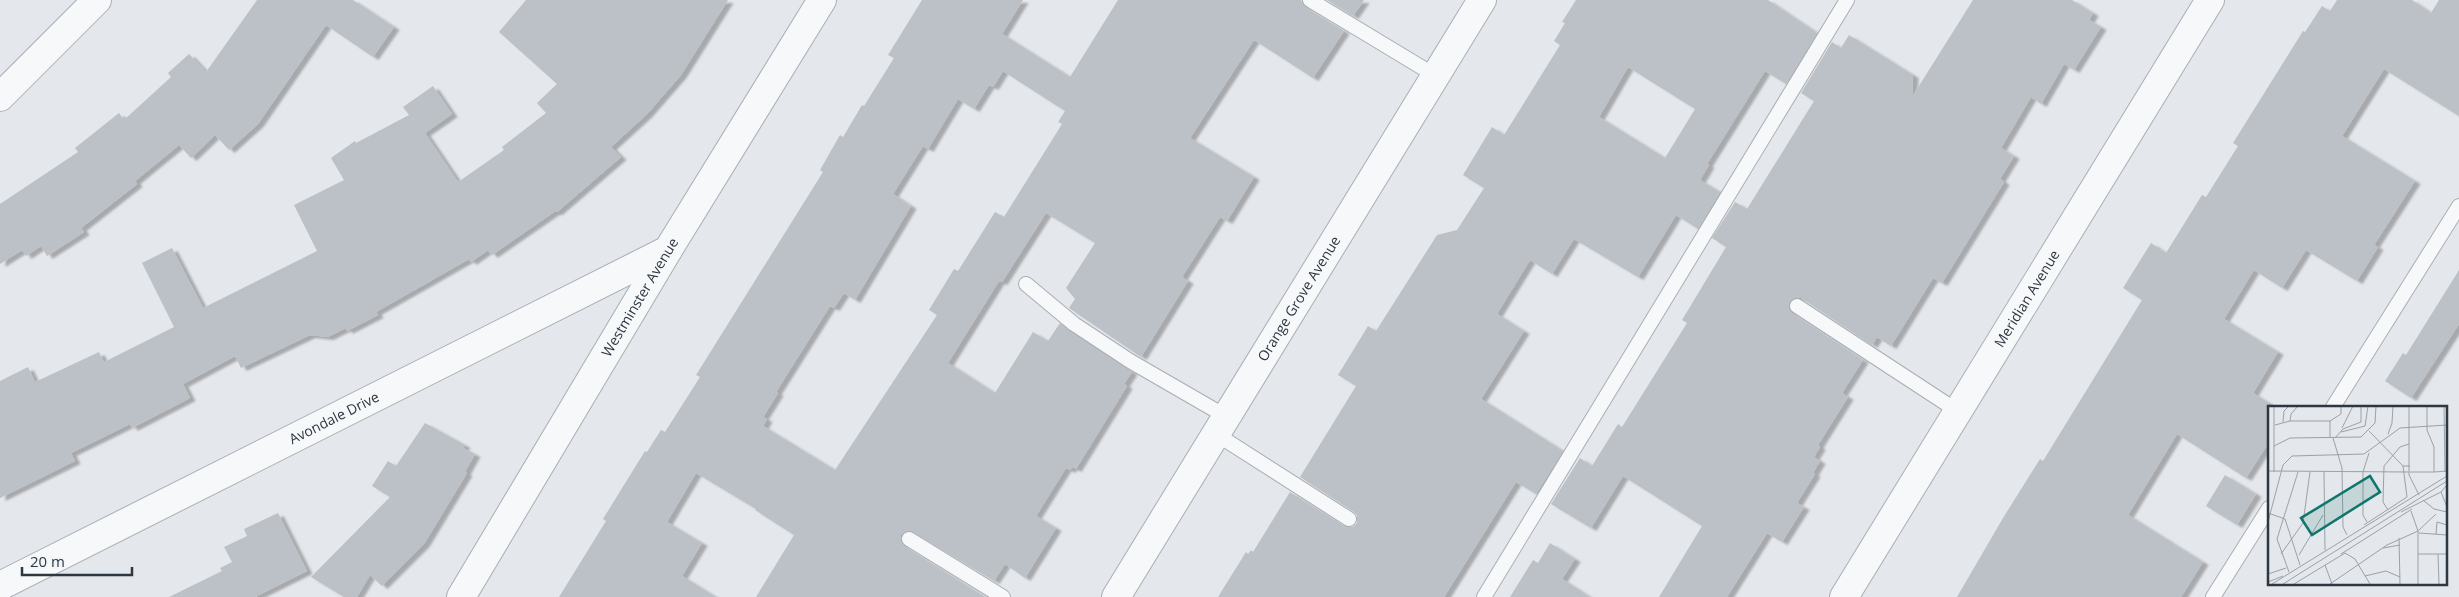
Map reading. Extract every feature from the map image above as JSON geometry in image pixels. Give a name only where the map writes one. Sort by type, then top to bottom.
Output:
[{"type":"street","points":[[0,97],[96,0]]},
{"type":"street","name":"Westminster Avenue","points":[[461,597],[668,250],[822,0]]},
{"type":"street","name":"Orange Grove Avenue","points":[[1116,597],[1482,0]]},
{"type":"street","name":"Meridian Avenue","points":[[1844,597],[2210,0]]},
{"type":"street","name":"Avondale Drive","points":[[0,586],[668,250]]},
{"type":"lane","points":[[1310,0],[1436,76]]},
{"type":"lane","points":[[1484,597],[1847,0]]},
{"type":"lane","points":[[2333,406],[2459,206]]},
{"type":"lane","points":[[1026,284],[1074,324],[1222,425],[1349,519]]},
{"type":"lane","points":[[1797,306],[1959,412]]},
{"type":"lane","points":[[2213,597],[2268,510]]},
{"type":"lane","points":[[909,539],[1002,597]]},
{"type":"building","points":[[257,0],[353,0],[394,27],[373,57],[326,25],[258,124],[229,150],[215,135],[191,158],[179,145],[135,181],[137,184],[81,228],[84,232],[47,256],[41,246],[26,256],[22,250],[0,264],[0,204],[78,152],[75,148],[119,113],[124,120],[171,77],[168,73],[189,54],[206,72]]},
{"type":"building","points":[[526,0],[728,0],[681,75],[647,114],[611,147],[621,157],[557,212],[554,212],[492,255],[488,250],[471,262],[469,259],[376,312],[378,315],[347,331],[346,328],[328,337],[310,335],[241,368],[235,356],[183,384],[190,398],[132,428],[130,424],[71,453],[75,461],[0,498],[0,381],[28,367],[35,382],[99,352],[104,362],[174,327],[142,263],[172,248],[203,308],[317,251],[294,205],[344,180],[331,158],[355,141],[356,143],[409,115],[403,107],[433,86],[452,114],[425,133],[458,182],[504,150],[502,147],[546,113],[537,103],[557,84],[499,32]]},
{"type":"building","points":[[922,0],[1023,0],[1002,34],[1070,77],[1118,0],[1301,0],[1305,7],[1344,31],[1313,78],[1254,40],[1190,138],[1254,177],[1227,221],[1220,217],[1182,277],[1188,281],[1141,357],[1069,308],[1075,299],[1066,288],[1095,243],[1046,213],[1002,282],[999,281],[948,363],[995,393],[1033,332],[1048,341],[1060,323],[1132,372],[1124,384],[1127,386],[1076,469],[1072,467],[1070,470],[1066,468],[1036,516],[1056,528],[1025,578],[1005,564],[994,581],[909,530],[901,535],[900,539],[904,546],[985,597],[756,597],[794,535],[756,509],[696,473],[667,522],[702,543],[682,576],[716,597],[559,597],[606,521],[603,519],[645,451],[647,452],[661,430],[665,432],[700,377],[696,375],[823,172],[820,170],[840,135],[843,137],[894,58],[888,55]],"holes":[[[1003,71],[1065,111],[1058,122],[1062,124],[1004,217],[995,212],[958,271],[954,269],[929,310],[937,315],[835,470],[763,426],[767,419],[763,417],[778,393],[776,392],[830,306],[834,308],[844,293],[855,300],[911,206],[893,194],[923,146],[928,149],[958,99],[974,109],[989,85],[993,87]]]},
{"type":"building","points":[[1327,0],[1364,0],[1353,16]]},
{"type":"building","points":[[1576,0],[1768,0],[1817,33],[1786,84],[1765,71],[1707,164],[1709,165],[1700,180],[1720,192],[1698,229],[1676,215],[1638,277],[1574,239],[1552,274],[1530,260],[1497,314],[1524,331],[1481,399],[1563,451],[1536,494],[1516,482],[1444,597],[1218,597],[1246,552],[1248,554],[1251,550],[1253,552],[1290,492],[1344,526],[1353,527],[1357,523],[1357,515],[1354,512],[1300,477],[1356,386],[1338,375],[1368,326],[1376,331],[1437,235],[1457,230],[1484,188],[1463,175],[1492,127],[1504,135],[1560,45],[1554,41],[1565,23],[1562,22]],"holes":[[[1628,67],[1695,109],[1665,158],[1599,117]]]},
{"type":"building","points":[[1973,0],[2072,0],[2093,13],[2089,20],[2101,27],[2074,70],[2064,64],[2041,104],[2031,97],[2001,148],[2014,156],[2000,179],[2004,182],[1942,283],[1933,278],[1891,346],[1877,337],[1872,345],[1801,298],[1794,298],[1790,301],[1788,306],[1792,313],[1863,360],[1842,393],[1848,397],[1818,445],[1820,447],[1814,457],[1820,461],[1813,473],[1815,474],[1797,503],[1804,507],[1782,542],[1767,533],[1727,597],[1659,597],[1702,526],[1623,476],[1591,528],[1551,504],[1580,458],[1592,466],[1618,424],[1622,427],[1687,323],[1682,320],[1726,247],[1712,238],[1735,202],[1747,209],[1814,101],[1801,93],[1832,42],[1841,48],[1849,35],[1913,75],[1912,97]]},
{"type":"building","points":[[2337,0],[2412,0],[2431,13],[2439,0],[2459,0],[2459,116],[2384,69],[2342,136],[2415,181],[2374,245],[2378,247],[2357,281],[2306,250],[2282,288],[2254,270],[2224,319],[2278,352],[2253,393],[2269,403],[2268,444],[2246,478],[2177,434],[2128,515],[2203,562],[2181,597],[1957,597],[2003,518],[2040,459],[2043,461],[2142,300],[2123,288],[2151,243],[2166,253],[2202,195],[2206,197],[2238,146],[2233,143],[2303,31],[2305,32],[2322,6],[2330,11]]},
{"type":"building","points":[[2459,270],[2459,324],[2411,398],[2385,381],[2403,353],[2406,355]]},
{"type":"building","points":[[425,423],[465,445],[463,448],[475,454],[465,472],[467,473],[424,544],[382,586],[370,575],[357,597],[344,597],[311,577],[390,497],[372,486],[388,461],[396,466]]},
{"type":"building","points":[[2225,475],[2256,494],[2237,525],[2206,506]]},
{"type":"building","points":[[278,513],[307,571],[255,597],[169,597],[222,571],[220,568],[232,562],[224,547],[247,536],[244,529]]},
{"type":"building","points":[[1550,543],[1575,559],[1562,579],[1590,597],[1510,597],[1533,560],[1538,563]]}]
